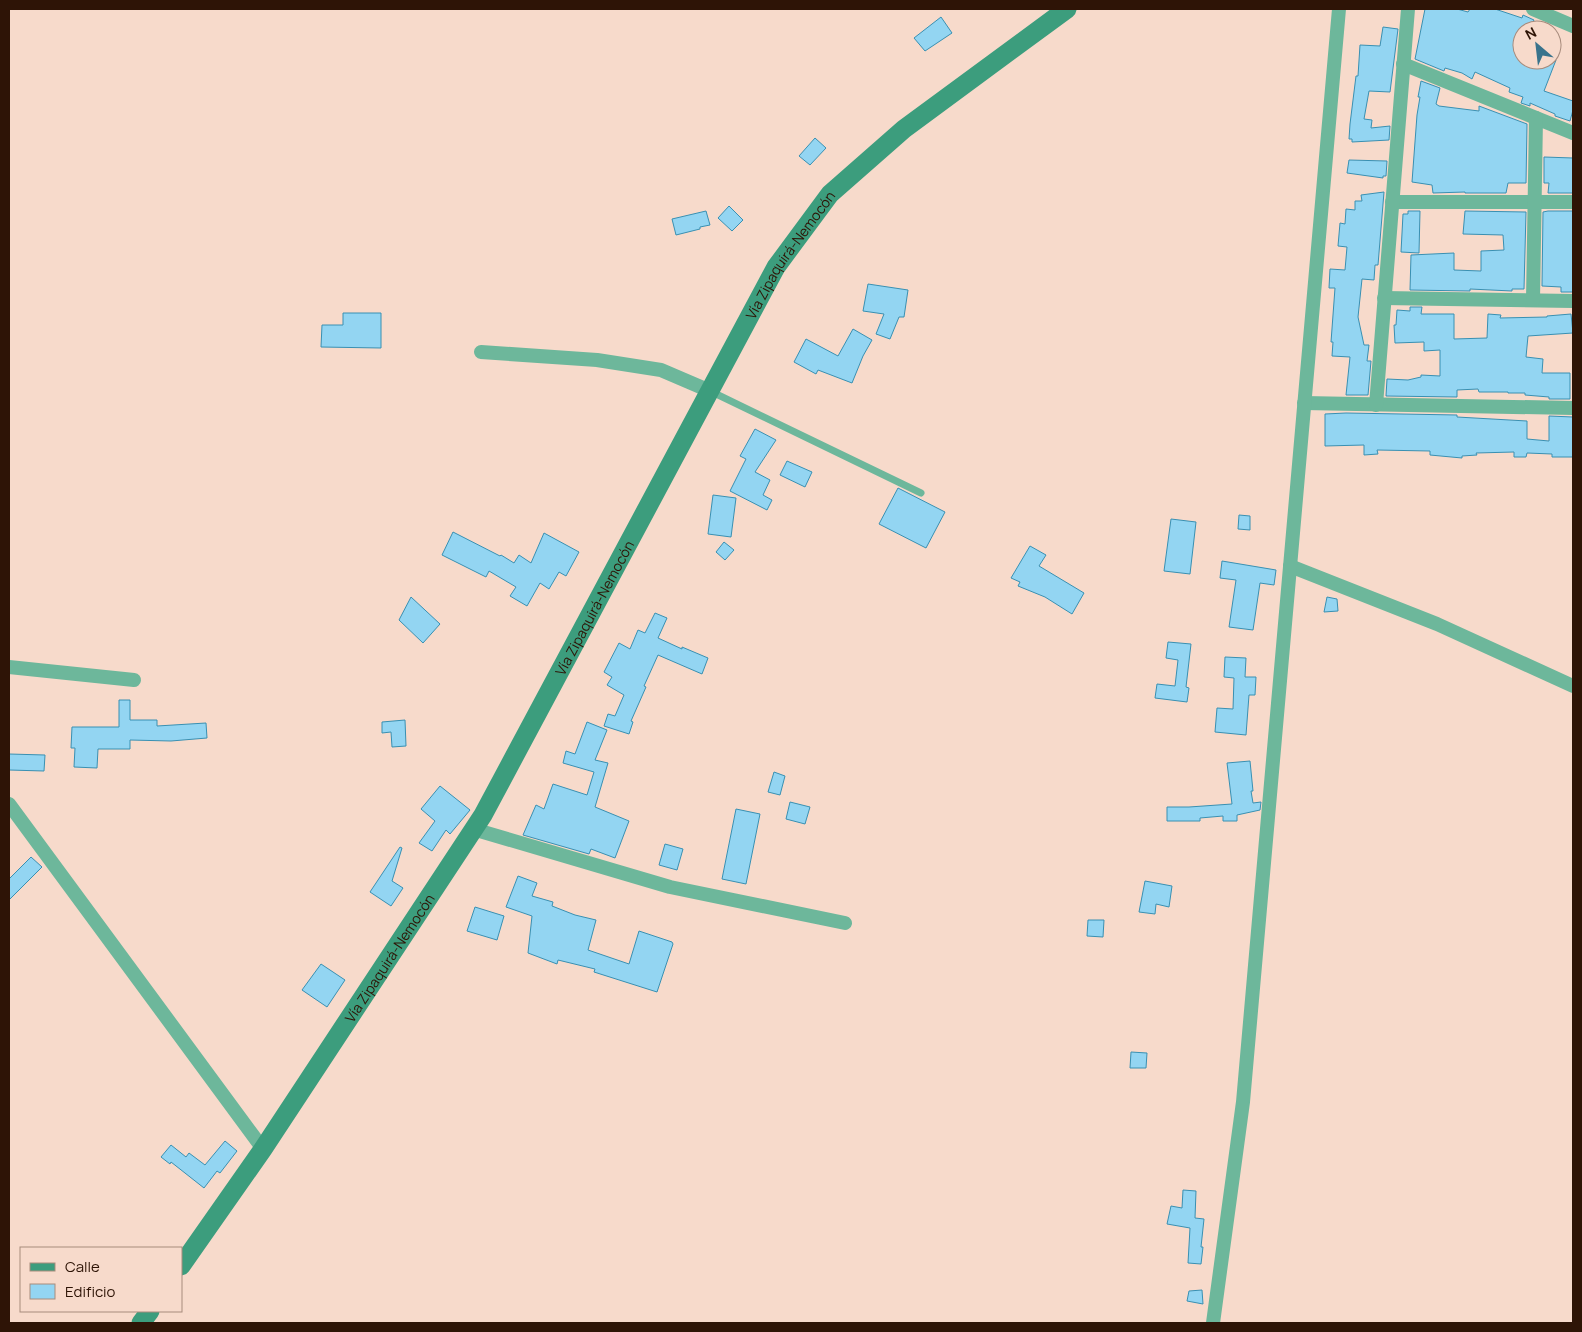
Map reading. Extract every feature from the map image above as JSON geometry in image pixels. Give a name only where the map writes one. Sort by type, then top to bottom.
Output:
[{"type":"main road","name":"Vía Zipaquirá-Nemocón","points":[[182,1265],[263,1149],[483,815],[776,267],[830,194],[904,129],[1067,9]]},
{"type":"main road","points":[[141,1323],[149,1312]]},
{"type":"street","points":[[1213,1323],[1243,1102],[1339,9]]},
{"type":"street","points":[[1376,405],[1408,9]]},
{"type":"street","points":[[1533,9],[1573,26]]},
{"type":"street","points":[[1403,64],[1573,133]]},
{"type":"street","points":[[1533,300],[1536,118]]},
{"type":"street","points":[[1392,202],[1573,202]]},
{"type":"street","points":[[1384,298],[1573,301]]},
{"type":"street","points":[[481,352],[598,360],[661,370],[710,391]]},
{"type":"street","points":[[1304,403],[1573,408]]},
{"type":"street","points":[[1290,566],[1438,624],[1573,686]]},
{"type":"street","points":[[9,667],[134,680]]},
{"type":"street","points":[[9,804],[263,1149]]},
{"type":"street","points":[[473,829],[670,887],[845,923]]},
{"type":"lane","points":[[710,391],[921,493]]},
{"type":"building","points":[[1425,9],[1457,9],[1468,12],[1470,9],[1495,9],[1522,18],[1523,15],[1534,20],[1512,20],[1512,70],[1552,70],[1544,91],[1573,101],[1570,121],[1555,116],[1555,114],[1530,103],[1530,106],[1521,103],[1523,97],[1509,92],[1510,88],[1475,72],[1472,79],[1462,73],[1445,68],[1444,71],[1415,59]]},
{"type":"building","points":[[941,17],[952,33],[925,51],[914,38]]},
{"type":"building","points":[[1383,27],[1398,29],[1390,92],[1369,91],[1364,119],[1372,120],[1371,128],[1390,126],[1389,140],[1352,142],[1352,139],[1349,139],[1350,124],[1356,76],[1358,76],[1360,45],[1380,46]]},
{"type":"building","points":[[1421,81],[1440,88],[1436,104],[1439,106],[1479,111],[1479,106],[1527,124],[1526,183],[1508,183],[1506,193],[1433,193],[1432,185],[1412,182],[1420,97],[1418,97]]},
{"type":"building","points":[[815,138],[826,148],[810,165],[799,156]]},
{"type":"building","points":[[1544,157],[1573,158],[1573,193],[1548,193],[1549,183],[1544,183]]},
{"type":"building","points":[[1349,160],[1387,161],[1386,176],[1383,176],[1383,178],[1347,173]]},
{"type":"building","points":[[1384,192],[1378,265],[1375,265],[1374,280],[1362,279],[1358,317],[1364,345],[1369,345],[1367,361],[1371,361],[1368,395],[1346,395],[1350,357],[1332,356],[1333,342],[1331,342],[1335,288],[1329,288],[1330,269],[1345,270],[1347,247],[1338,246],[1340,223],[1345,224],[1346,209],[1355,210],[1355,201],[1362,201],[1361,195]]},
{"type":"building","points":[[729,206],[743,220],[732,231],[718,218]]},
{"type":"building","points":[[706,211],[710,225],[676,235],[672,219]]},
{"type":"building","points":[[1408,211],[1420,211],[1419,253],[1401,252],[1403,214],[1408,214]]},
{"type":"building","points":[[1465,211],[1526,212],[1524,289],[1512,289],[1512,291],[1470,289],[1470,291],[1410,290],[1411,255],[1454,253],[1454,270],[1481,271],[1481,251],[1504,250],[1503,235],[1463,234]]},
{"type":"building","points":[[1573,211],[1573,292],[1561,292],[1561,287],[1542,286],[1543,212]]},
{"type":"building","points":[[868,284],[908,290],[904,317],[899,317],[890,339],[876,334],[884,314],[863,311]]},
{"type":"building","points":[[1410,307],[1422,307],[1421,314],[1454,314],[1454,339],[1487,338],[1488,314],[1501,315],[1500,318],[1547,317],[1571,314],[1573,333],[1528,336],[1526,357],[1543,359],[1542,373],[1570,373],[1570,399],[1549,399],[1549,397],[1525,395],[1525,393],[1479,392],[1478,389],[1457,390],[1457,397],[1386,396],[1387,379],[1408,380],[1421,377],[1421,375],[1440,376],[1440,350],[1424,351],[1424,342],[1395,343],[1394,325],[1396,325],[1397,310],[1410,311]]},
{"type":"building","points":[[343,313],[381,313],[381,348],[321,347],[322,325],[343,325]]},
{"type":"building","points":[[853,329],[872,340],[852,383],[818,370],[816,374],[794,362],[806,339],[838,356]]},
{"type":"building","points":[[1325,414],[1457,415],[1457,417],[1527,421],[1527,439],[1549,441],[1549,416],[1573,417],[1573,457],[1552,457],[1552,454],[1527,453],[1526,457],[1514,457],[1514,452],[1476,453],[1477,455],[1462,456],[1462,458],[1430,455],[1430,451],[1377,450],[1378,454],[1364,455],[1364,445],[1325,446]]},
{"type":"building","points":[[755,429],[776,440],[755,472],[770,480],[763,495],[772,500],[767,510],[730,491],[746,459],[740,456]]},
{"type":"building","points":[[787,461],[812,472],[805,487],[780,475]]},
{"type":"building","points":[[898,488],[945,512],[926,548],[879,524]]},
{"type":"building","points":[[713,495],[736,498],[731,537],[708,534]]},
{"type":"building","points":[[1239,515],[1250,516],[1250,530],[1238,529]]},
{"type":"building","points":[[1171,519],[1196,522],[1190,574],[1164,571]]},
{"type":"building","points":[[453,532],[514,563],[519,555],[531,563],[544,533],[579,552],[566,576],[559,572],[549,589],[540,583],[527,606],[510,596],[516,587],[489,571],[486,577],[442,555]]},
{"type":"building","points":[[724,542],[734,550],[725,560],[716,552]]},
{"type":"building","points":[[1030,546],[1046,555],[1039,566],[1084,593],[1072,614],[1045,597],[1018,586],[1020,582],[1011,578]]},
{"type":"building","points":[[1222,561],[1276,570],[1274,585],[1260,583],[1253,630],[1229,627],[1236,580],[1220,578]]},
{"type":"building","points":[[411,597],[440,624],[423,643],[399,620]]},
{"type":"building","points":[[1327,597],[1337,599],[1338,611],[1324,612]]},
{"type":"building","points":[[655,613],[667,618],[658,638],[708,658],[702,674],[658,655],[631,721],[633,722],[629,734],[604,726],[608,714],[615,716],[624,695],[607,685],[612,677],[604,672],[619,643],[630,649],[638,630],[645,633]]},
{"type":"building","points":[[1168,642],[1191,644],[1186,687],[1189,688],[1187,702],[1155,698],[1157,684],[1175,686],[1178,660],[1166,658]]},
{"type":"building","points":[[1225,657],[1246,658],[1245,677],[1256,677],[1255,695],[1249,695],[1246,735],[1215,732],[1217,708],[1233,709],[1234,678],[1224,677]]},
{"type":"building","points":[[119,700],[130,700],[130,720],[157,720],[157,726],[206,723],[207,738],[171,741],[130,740],[130,749],[98,749],[97,768],[74,767],[75,748],[71,748],[72,727],[119,727]]},
{"type":"building","points":[[405,720],[406,746],[392,747],[391,732],[382,733],[382,722]]},
{"type":"building","points":[[587,722],[607,730],[595,760],[608,763],[595,807],[629,821],[615,858],[591,849],[589,854],[523,835],[536,805],[544,809],[553,784],[587,795],[594,772],[563,763],[566,751],[575,754]]},
{"type":"building","points":[[9,754],[45,755],[44,771],[9,770]]},
{"type":"building","points":[[1250,761],[1253,803],[1261,802],[1260,810],[1237,815],[1237,821],[1223,821],[1223,816],[1200,818],[1200,821],[1167,821],[1167,807],[1232,804],[1227,763]]},
{"type":"building","points":[[774,772],[785,776],[780,795],[768,792]]},
{"type":"building","points":[[440,786],[470,810],[450,834],[446,830],[432,851],[419,843],[435,821],[421,809]]},
{"type":"building","points":[[790,802],[810,807],[805,824],[786,819]]},
{"type":"building","points":[[736,809],[760,814],[746,884],[722,879]]},
{"type":"building","points":[[665,844],[683,849],[677,870],[659,865]]},
{"type":"building","points":[[400,847],[402,848],[392,881],[403,888],[391,906],[370,892]]},
{"type":"building","points":[[31,857],[42,867],[9,900],[9,879]]},
{"type":"building","points":[[518,876],[537,883],[532,896],[553,902],[552,906],[575,915],[596,920],[588,950],[629,964],[639,931],[672,942],[673,944],[657,992],[594,972],[595,969],[558,960],[557,964],[528,953],[532,916],[506,907]]},
{"type":"building","points":[[1145,881],[1172,886],[1169,907],[1156,904],[1155,914],[1139,912]]},
{"type":"building","points":[[475,907],[504,916],[497,940],[467,931]]},
{"type":"building","points":[[1088,920],[1104,920],[1103,937],[1087,936]]},
{"type":"building","points":[[321,964],[345,980],[327,1007],[302,990]]},
{"type":"building","points":[[1131,1052],[1147,1053],[1146,1068],[1130,1068]]},
{"type":"building","points":[[225,1141],[237,1151],[220,1173],[217,1171],[204,1188],[171,1162],[170,1164],[161,1157],[171,1145],[186,1157],[189,1153],[205,1165]]},
{"type":"building","points":[[1183,1190],[1196,1191],[1195,1218],[1204,1219],[1201,1264],[1188,1263],[1190,1228],[1167,1224],[1171,1206],[1182,1208]]},
{"type":"building","points":[[1202,1290],[1203,1304],[1187,1301],[1189,1291]]}]
